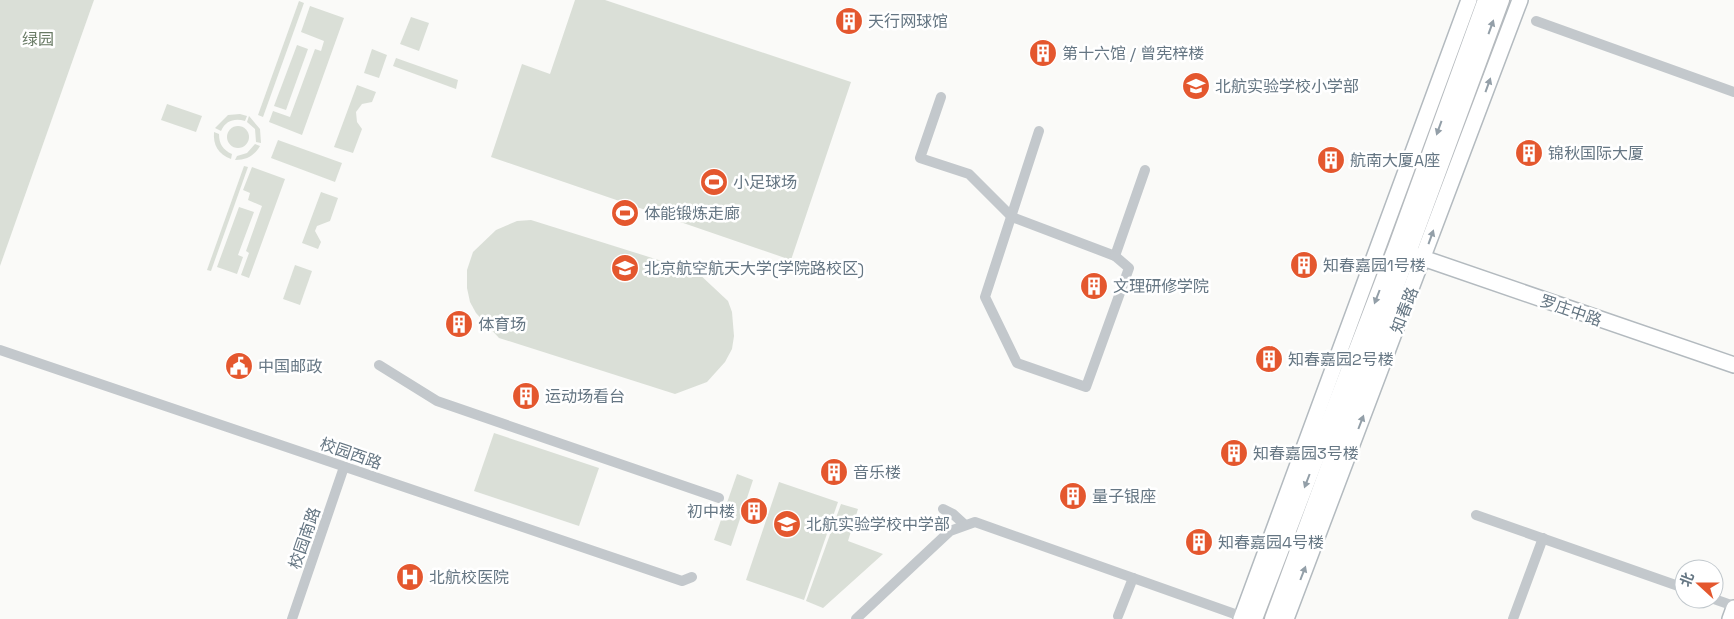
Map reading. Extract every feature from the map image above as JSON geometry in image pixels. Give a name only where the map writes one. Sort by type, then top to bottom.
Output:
[{"type":"main road","name":"知春路","points":[[1246,618],[1409,253],[1486,0]]},
{"type":"main road","name":"知春路","points":[[1275,619],[1501,0]]},
{"type":"street","points":[[856,619],[950,531],[975,522],[1246,618],[1469,0]]},
{"type":"street","name":"知春路","points":[[1409,253],[1520,0]]},
{"type":"street","points":[[1536,21],[1734,92]]},
{"type":"street","points":[[941,97],[920,158],[969,174],[1012,217],[1115,256],[1130,268],[1086,387],[1017,363],[985,297],[1012,217],[1039,131]]},
{"type":"street","points":[[1115,256],[1145,170]]},
{"type":"street","name":"罗庄中路","points":[[1409,253],[1734,365]]},
{"type":"street","name":"校园西路","points":[[0,350],[682,581],[692,577]]},
{"type":"street","points":[[378,365],[436,402],[719,498]]},
{"type":"street","name":"校园南路","points":[[292,619],[344,467]]},
{"type":"street","points":[[943,509],[953,514],[965,526]]},
{"type":"street","points":[[1476,515],[1674,584]]},
{"type":"street","points":[[1513,619],[1543,538]]},
{"type":"street","points":[[1121,618],[1133,578]]},
{"type":"street","points":[[1730,619],[1734,607]]},
{"type":"green space","name":"绿园","points":[[0,0],[94,0],[0,266]]},
{"type":"green space","points":[[575,0],[605,0],[851,82],[791,260],[491,157],[522,64],[550,74]]},
{"type":"green space","points":[[299,1],[304,3],[263,117],[258,115]]},
{"type":"green space","points":[[310,6],[344,18],[302,135],[269,122],[273,111],[290,117],[315,49],[321,51],[324,41],[301,32]]},
{"type":"green space","points":[[411,17],[429,23],[419,51],[400,44]]},
{"type":"green space","points":[[297,45],[308,49],[286,110],[274,106]]},
{"type":"green space","points":[[372,49],[387,55],[379,78],[364,73]]},
{"type":"green space","points":[[396,58],[458,80],[456,89],[393,66]]},
{"type":"green space","points":[[357,85],[376,92],[372,102],[362,104],[356,112],[357,122],[362,129],[353,153],[334,147]]},
{"type":"green space","points":[[167,104],[202,116],[196,132],[161,120]]},
{"type":"green space","points":[[240,114],[247,116],[245,121],[231,121],[225,124],[221,131],[215,128],[228,115]]},
{"type":"green space","points":[[249,116],[260,129],[261,143],[256,142],[255,129],[247,122]]},
{"type":"green space","points":[[234,126],[242,126],[249,133],[249,141],[242,148],[234,148],[227,141],[227,133]]},
{"type":"green space","points":[[214,132],[219,134],[224,149],[232,154],[231,159],[217,148],[214,141]]},
{"type":"green space","points":[[278,140],[342,163],[335,182],[271,158]]},
{"type":"green space","points":[[255,144],[260,146],[253,155],[235,160],[237,156],[247,153]]},
{"type":"green space","points":[[244,166],[248,167],[211,271],[207,270]]},
{"type":"green space","points":[[252,167],[285,179],[249,278],[241,275],[249,253],[246,251],[262,206],[248,200],[250,193],[243,190]]},
{"type":"green space","points":[[321,192],[338,198],[330,221],[317,226],[315,231],[321,242],[318,249],[302,243]]},
{"type":"green space","points":[[239,207],[254,212],[238,255],[243,257],[237,274],[217,267]]},
{"type":"green space","points":[[531,220],[697,272],[728,301],[732,312],[734,336],[732,349],[725,362],[707,382],[675,394],[499,338],[476,313],[470,302],[467,288],[467,270],[473,252],[496,230],[517,221]]},
{"type":"green space","points":[[295,265],[312,271],[300,305],[283,299]]},
{"type":"green space","points":[[494,433],[599,468],[579,526],[474,491]]},
{"type":"green space","points":[[737,474],[753,480],[731,546],[714,540]]},
{"type":"green space","points":[[779,482],[838,502],[804,600],[746,580]]},
{"type":"green space","points":[[841,504],[858,509],[848,541],[883,554],[823,608],[806,601]]},
{"type":"place","name":"天行网球馆","points":[[849,21]]},
{"type":"place","name":"第十六馆 / 曾宪梓楼","points":[[1043,53]]},
{"type":"place","name":"北航实验学校小学部","points":[[1196,86]]},
{"type":"place","name":"锦秋国际大厦","points":[[1529,153]]},
{"type":"place","name":"航南大厦A座","points":[[1331,160]]},
{"type":"place","name":"小足球场","points":[[714,182]]},
{"type":"place","name":"体能锻炼走廊","points":[[625,213]]},
{"type":"place","name":"知春嘉园1号楼","points":[[1304,265]]},
{"type":"place","name":"北京航空航天大学(学院路校区)","points":[[625,268]]},
{"type":"place","name":"文理研修学院","points":[[1094,286]]},
{"type":"place","name":"体育场","points":[[459,324]]},
{"type":"place","name":"知春嘉园2号楼","points":[[1269,359]]},
{"type":"place","name":"中国邮政","points":[[239,366]]},
{"type":"place","name":"运动场看台","points":[[526,396]]},
{"type":"place","name":"知春嘉园3号楼","points":[[1234,453]]},
{"type":"place","name":"音乐楼","points":[[834,472]]},
{"type":"place","name":"量子银座","points":[[1073,496]]},
{"type":"place","name":"初中楼","points":[[754,511]]},
{"type":"place","name":"北航实验学校中学部","points":[[787,524]]},
{"type":"place","name":"知春嘉园4号楼","points":[[1199,542]]},
{"type":"place","name":"北航校医院","points":[[410,577]]}]
